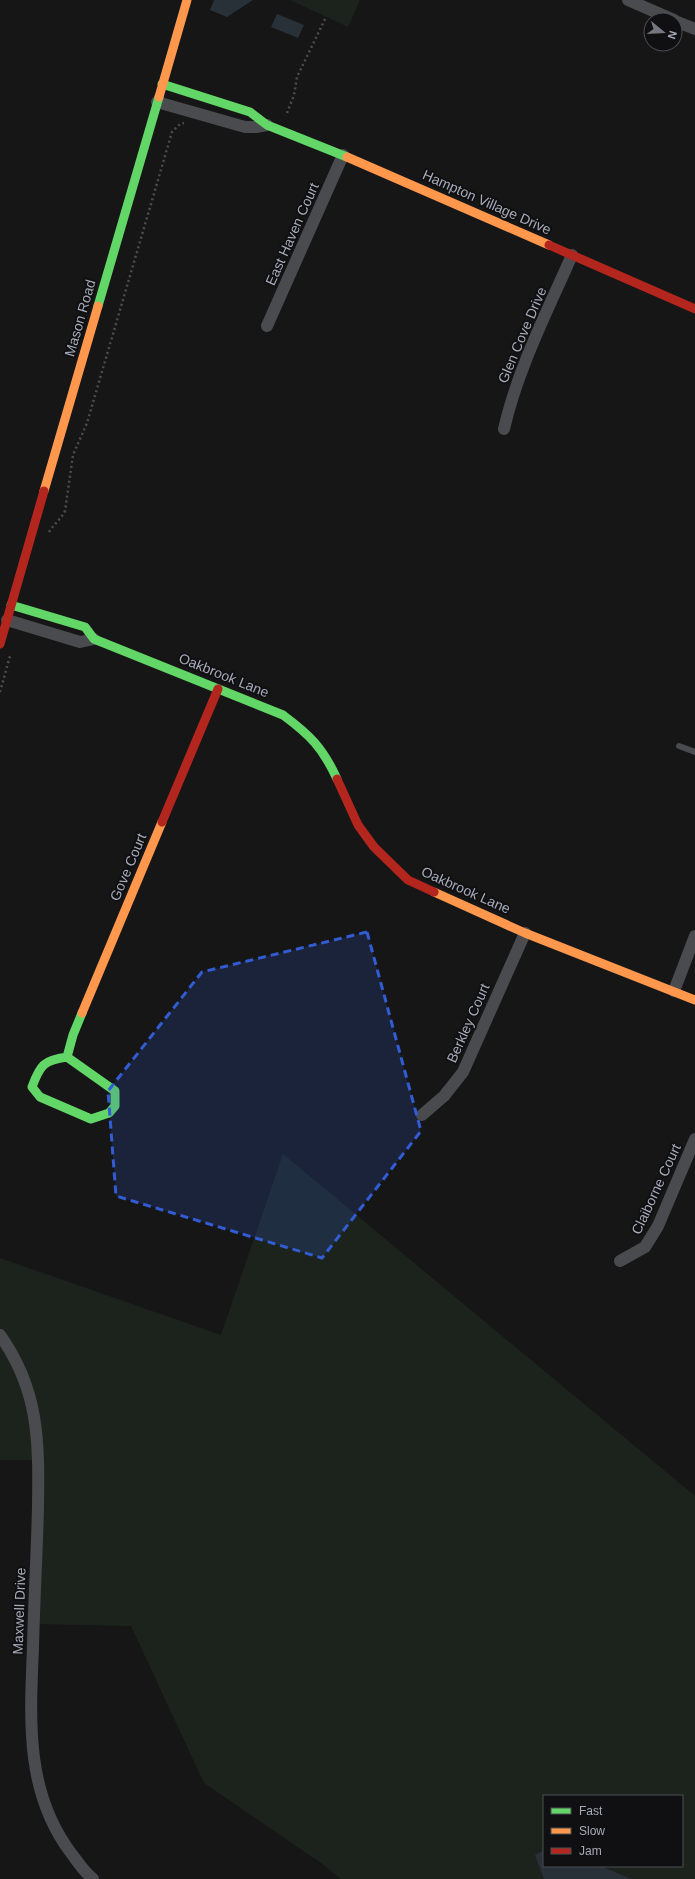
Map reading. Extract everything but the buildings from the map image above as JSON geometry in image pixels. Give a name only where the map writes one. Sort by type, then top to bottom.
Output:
[{"type":"street","name":"Mason Road","points":[[0,644],[187,0]]},
{"type":"street","points":[[629,0],[656,12]]},
{"type":"street","points":[[683,24],[695,29]]},
{"type":"street","name":"Hampton Village Drive","points":[[162,84],[250,112],[267,125],[343,155],[695,309]]},
{"type":"street","name":"Hampton Village Drive","points":[[157,102],[245,127],[267,125]]},
{"type":"street","name":"East Haven Court","points":[[268,326],[343,155]]},
{"type":"street","name":"Glen Cove Drive","points":[[504,429],[511,399],[522,370],[572,255]]},
{"type":"street","name":"Oakbrook Lane","points":[[11,605],[85,627],[94,639],[283,715],[306,732],[328,758],[358,825],[374,847],[408,880],[525,933],[695,1000]]},
{"type":"street","name":"Oakbrook Lane","points":[[7,620],[80,642],[94,639]]},
{"type":"street","name":"Gove Court","points":[[67,1057],[74,1035],[218,689]]},
{"type":"street","name":"Berkley Court","points":[[422,1115],[444,1096],[463,1072],[525,933]]},
{"type":"street","points":[[674,991],[695,936]]},
{"type":"street","points":[[67,1057],[115,1091],[115,1106],[109,1113],[91,1119],[40,1097],[32,1087],[39,1067],[49,1059],[67,1057]]},
{"type":"street","name":"Claiborne Court","points":[[620,1261],[645,1247],[658,1226],[695,1139]]},
{"type":"street","name":"Maxwell Drive","points":[[0,1335],[26,1383],[32,1403],[37,1434],[37,1516],[32,1680],[32,1741],[35,1771],[43,1800],[55,1828],[65,1845],[93,1879]]},
{"type":"lane","points":[[679,746],[695,752]]},
{"type":"path","points":[[287,113],[294,95],[297,77],[326,17]]},
{"type":"path","points":[[47,537],[55,523],[62,518],[65,511],[73,455],[87,423],[172,132],[180,124],[188,123]]},
{"type":"path","points":[[0,692],[12,650]]},
{"type":"highlighted area","points":[[367,932],[421,1131],[322,1258],[116,1196],[108,1091],[202,972]]},
{"type":"shaded area","points":[[214,0],[253,0],[227,17],[210,10]]},
{"type":"shaded area","points":[[290,0],[360,0],[348,27]]},
{"type":"shaded area","points":[[277,14],[304,25],[298,38],[271,27]]},
{"type":"shaded area","points":[[283,1154],[695,1496],[695,1879],[341,1879],[321,1863],[204,1783],[131,1626],[34,1624],[38,1460],[0,1460],[0,1258],[221,1335]]},
{"type":"shaded area","points":[[543,1851],[543,1867],[603,1867],[631,1879],[544,1879],[535,1855]]},
{"type":"traffic: fast","points":[[162,84],[250,112],[267,125],[347,157]]},
{"type":"traffic: fast","points":[[98,306],[159,97]]},
{"type":"traffic: fast","points":[[11,605],[85,627],[94,639],[283,715],[301,729],[321,750],[337,779]]},
{"type":"traffic: fast","points":[[67,1057],[115,1091],[115,1106],[109,1113],[91,1119],[40,1097],[32,1087],[38,1073],[44,1065],[53,1060],[67,1057],[73,1035],[82,1013]]},
{"type":"traffic: slow","points":[[159,97],[187,0]]},
{"type":"traffic: slow","points":[[347,157],[549,245]]},
{"type":"traffic: slow","points":[[44,491],[98,306]]},
{"type":"traffic: slow","points":[[82,1013],[162,822]]},
{"type":"traffic: slow","points":[[434,892],[525,933],[695,1000]]},
{"type":"traffic: jam","points":[[549,245],[695,309]]},
{"type":"traffic: jam","points":[[0,644],[44,491]]},
{"type":"traffic: jam","points":[[162,822],[218,689]]},
{"type":"traffic: jam","points":[[337,779],[358,825],[374,847],[408,880],[434,892]]}]
